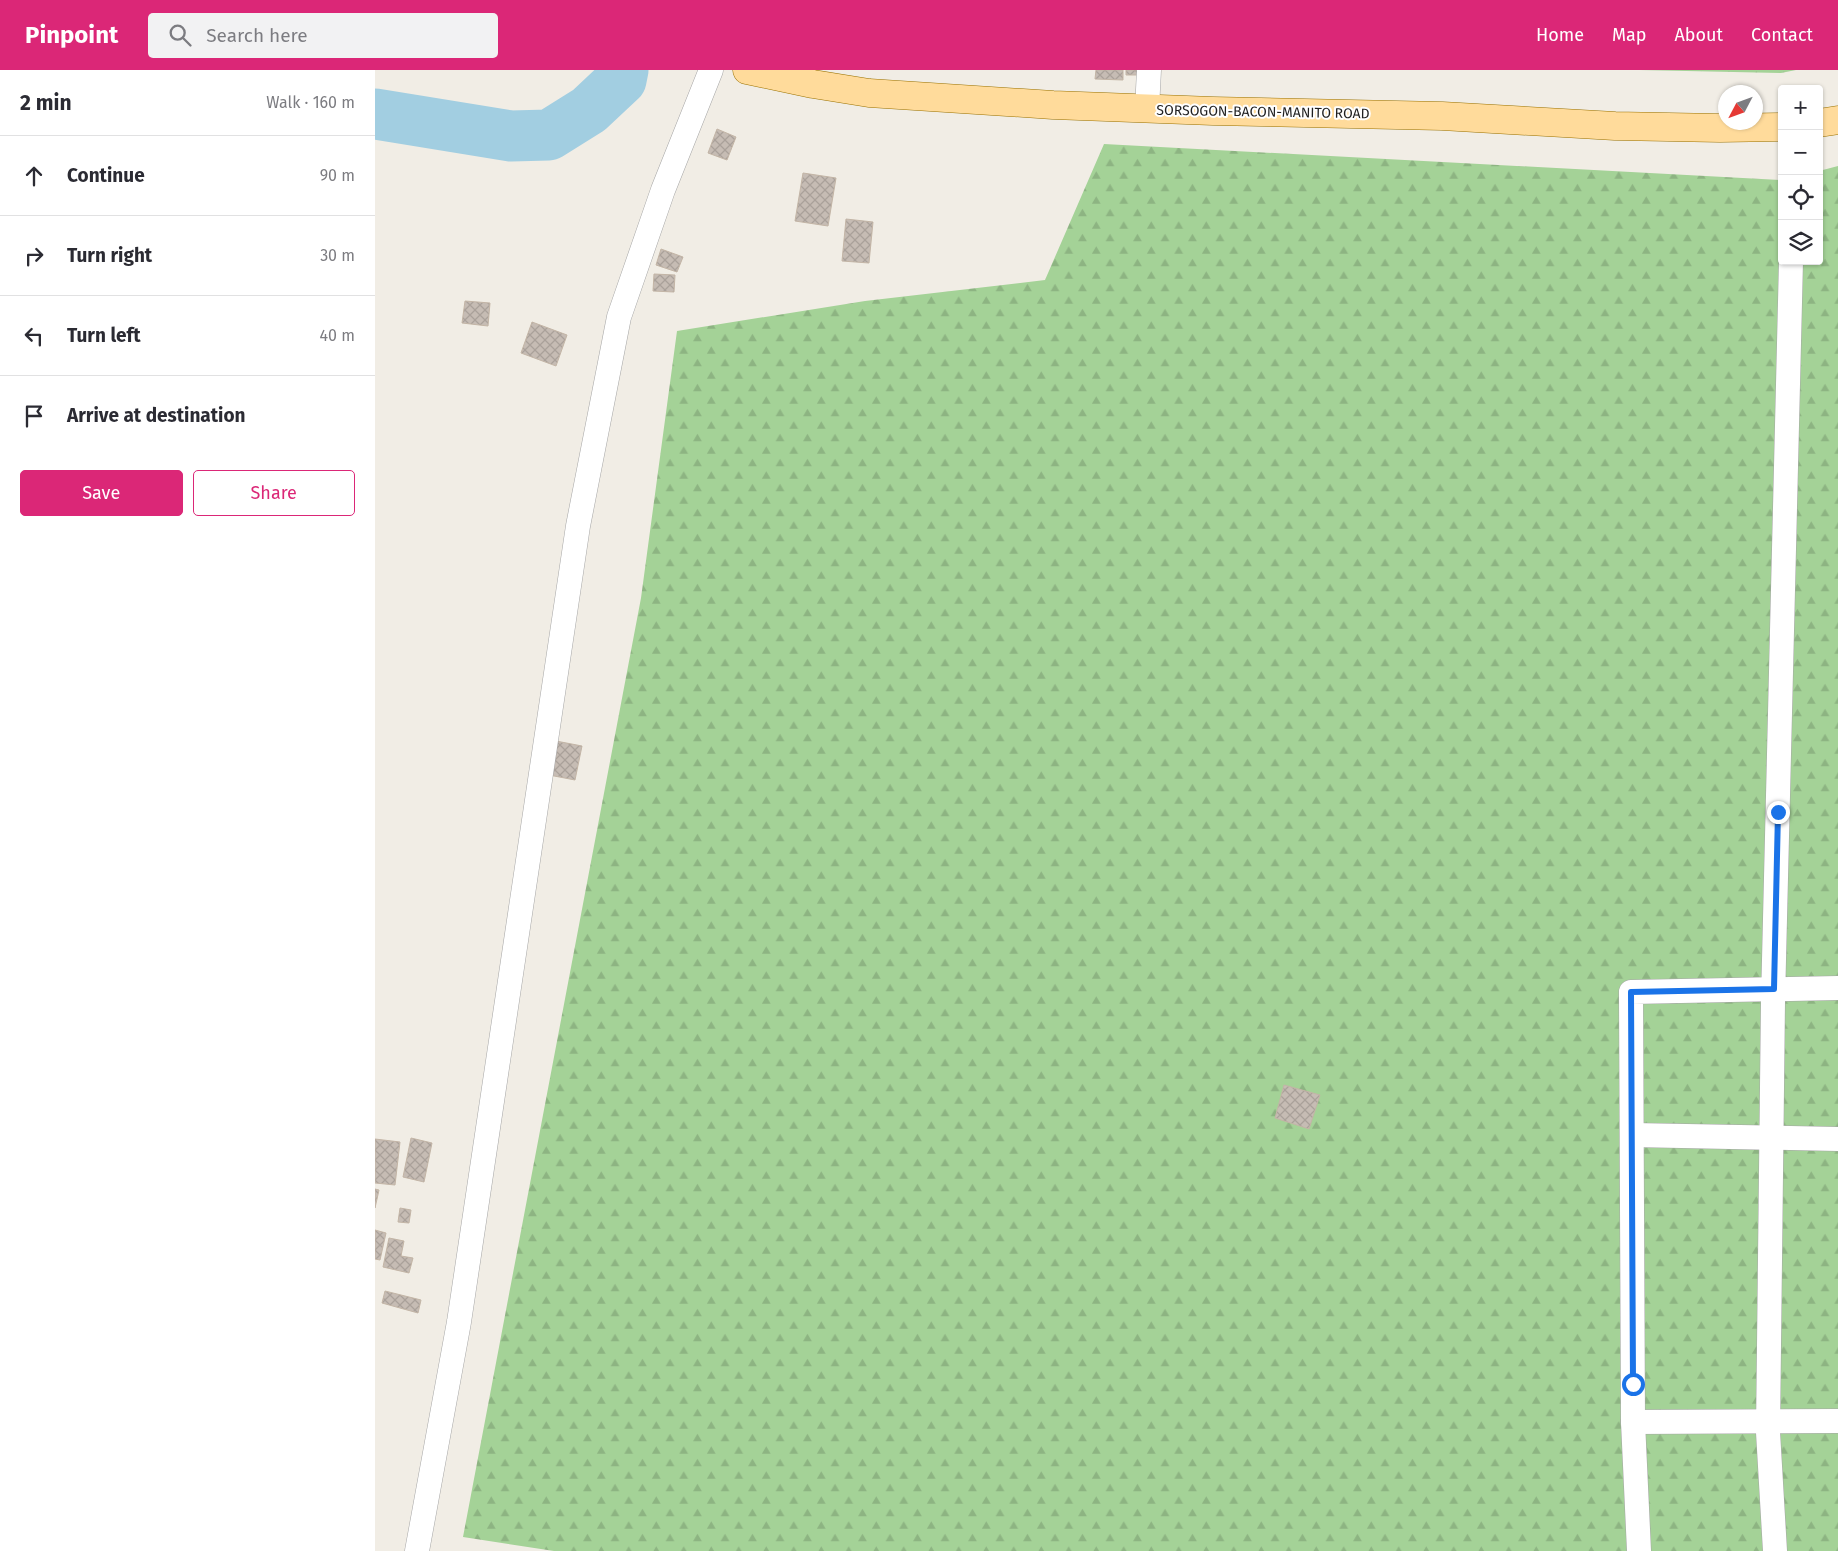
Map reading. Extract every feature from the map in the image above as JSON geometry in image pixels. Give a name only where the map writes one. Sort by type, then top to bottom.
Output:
[{"type":"main road","name":"SORSOGON-BACON-MANITO ROAD","points":[[747,70],[813,84],[869,93],[1053,106],[1442,116],[1615,126],[1778,127]]},
{"type":"main road","points":[[1823,122],[1838,120]]},
{"type":"street","points":[[417,1551],[459,1322],[578,526],[619,317],[663,190],[711,70]]},
{"type":"street","points":[[1147,109],[1149,70]]},
{"type":"street","points":[[1775,1551],[1768,1421],[1774,989],[1791,265]]},
{"type":"street","points":[[1639,1551],[1633,1422],[1631,992],[1838,988]]},
{"type":"street","points":[[1632,1134],[1838,1139]]},
{"type":"street","points":[[1633,1422],[1838,1421]]},
{"type":"green space","points":[[1639,70],[1796,70],[1781,73]]},
{"type":"green space","points":[[1104,144],[1778,180],[1778,265],[1823,265],[1823,170],[1838,166],[1838,1551],[554,1551],[463,1537],[641,598],[677,331],[865,301],[1045,280]]},
{"type":"building","points":[[1096,70],[1123,70],[1123,80],[1095,79]]},
{"type":"building","points":[[1126,70],[1146,70],[1145,75],[1126,75]]},
{"type":"building","points":[[717,129],[736,137],[727,160],[708,153]]},
{"type":"building","points":[[803,173],[836,178],[828,226],[795,221]]},
{"type":"building","points":[[846,219],[873,222],[869,263],[842,261]]},
{"type":"building","points":[[661,249],[683,257],[677,272],[656,265]]},
{"type":"building","points":[[654,274],[675,275],[674,292],[653,291]]},
{"type":"building","points":[[465,301],[490,303],[488,326],[462,323]]},
{"type":"building","points":[[532,322],[567,335],[556,366],[521,353]]},
{"type":"building","points":[[556,741],[582,746],[575,780],[549,775]]},
{"type":"building","points":[[1284,1085],[1320,1095],[1309,1129],[1275,1118]]},
{"type":"building","points":[[411,1138],[432,1143],[424,1182],[403,1177]]},
{"type":"building","points":[[375,1139],[400,1142],[395,1185],[375,1183]]},
{"type":"building","points":[[375,1189],[379,1190],[375,1208]]},
{"type":"building","points":[[400,1208],[411,1210],[409,1223],[398,1222]]},
{"type":"building","points":[[375,1230],[386,1233],[380,1260],[375,1259]]},
{"type":"building","points":[[389,1238],[404,1241],[401,1256],[413,1258],[409,1273],[383,1267]]},
{"type":"building","points":[[385,1291],[421,1300],[418,1313],[382,1303]]},
{"type":"waterway","points":[[375,114],[511,136],[549,135],[589,110],[621,80],[623,70]]},
{"type":"route","points":[[1633,1384],[1631,992],[1774,989],[1778,812]]}]
